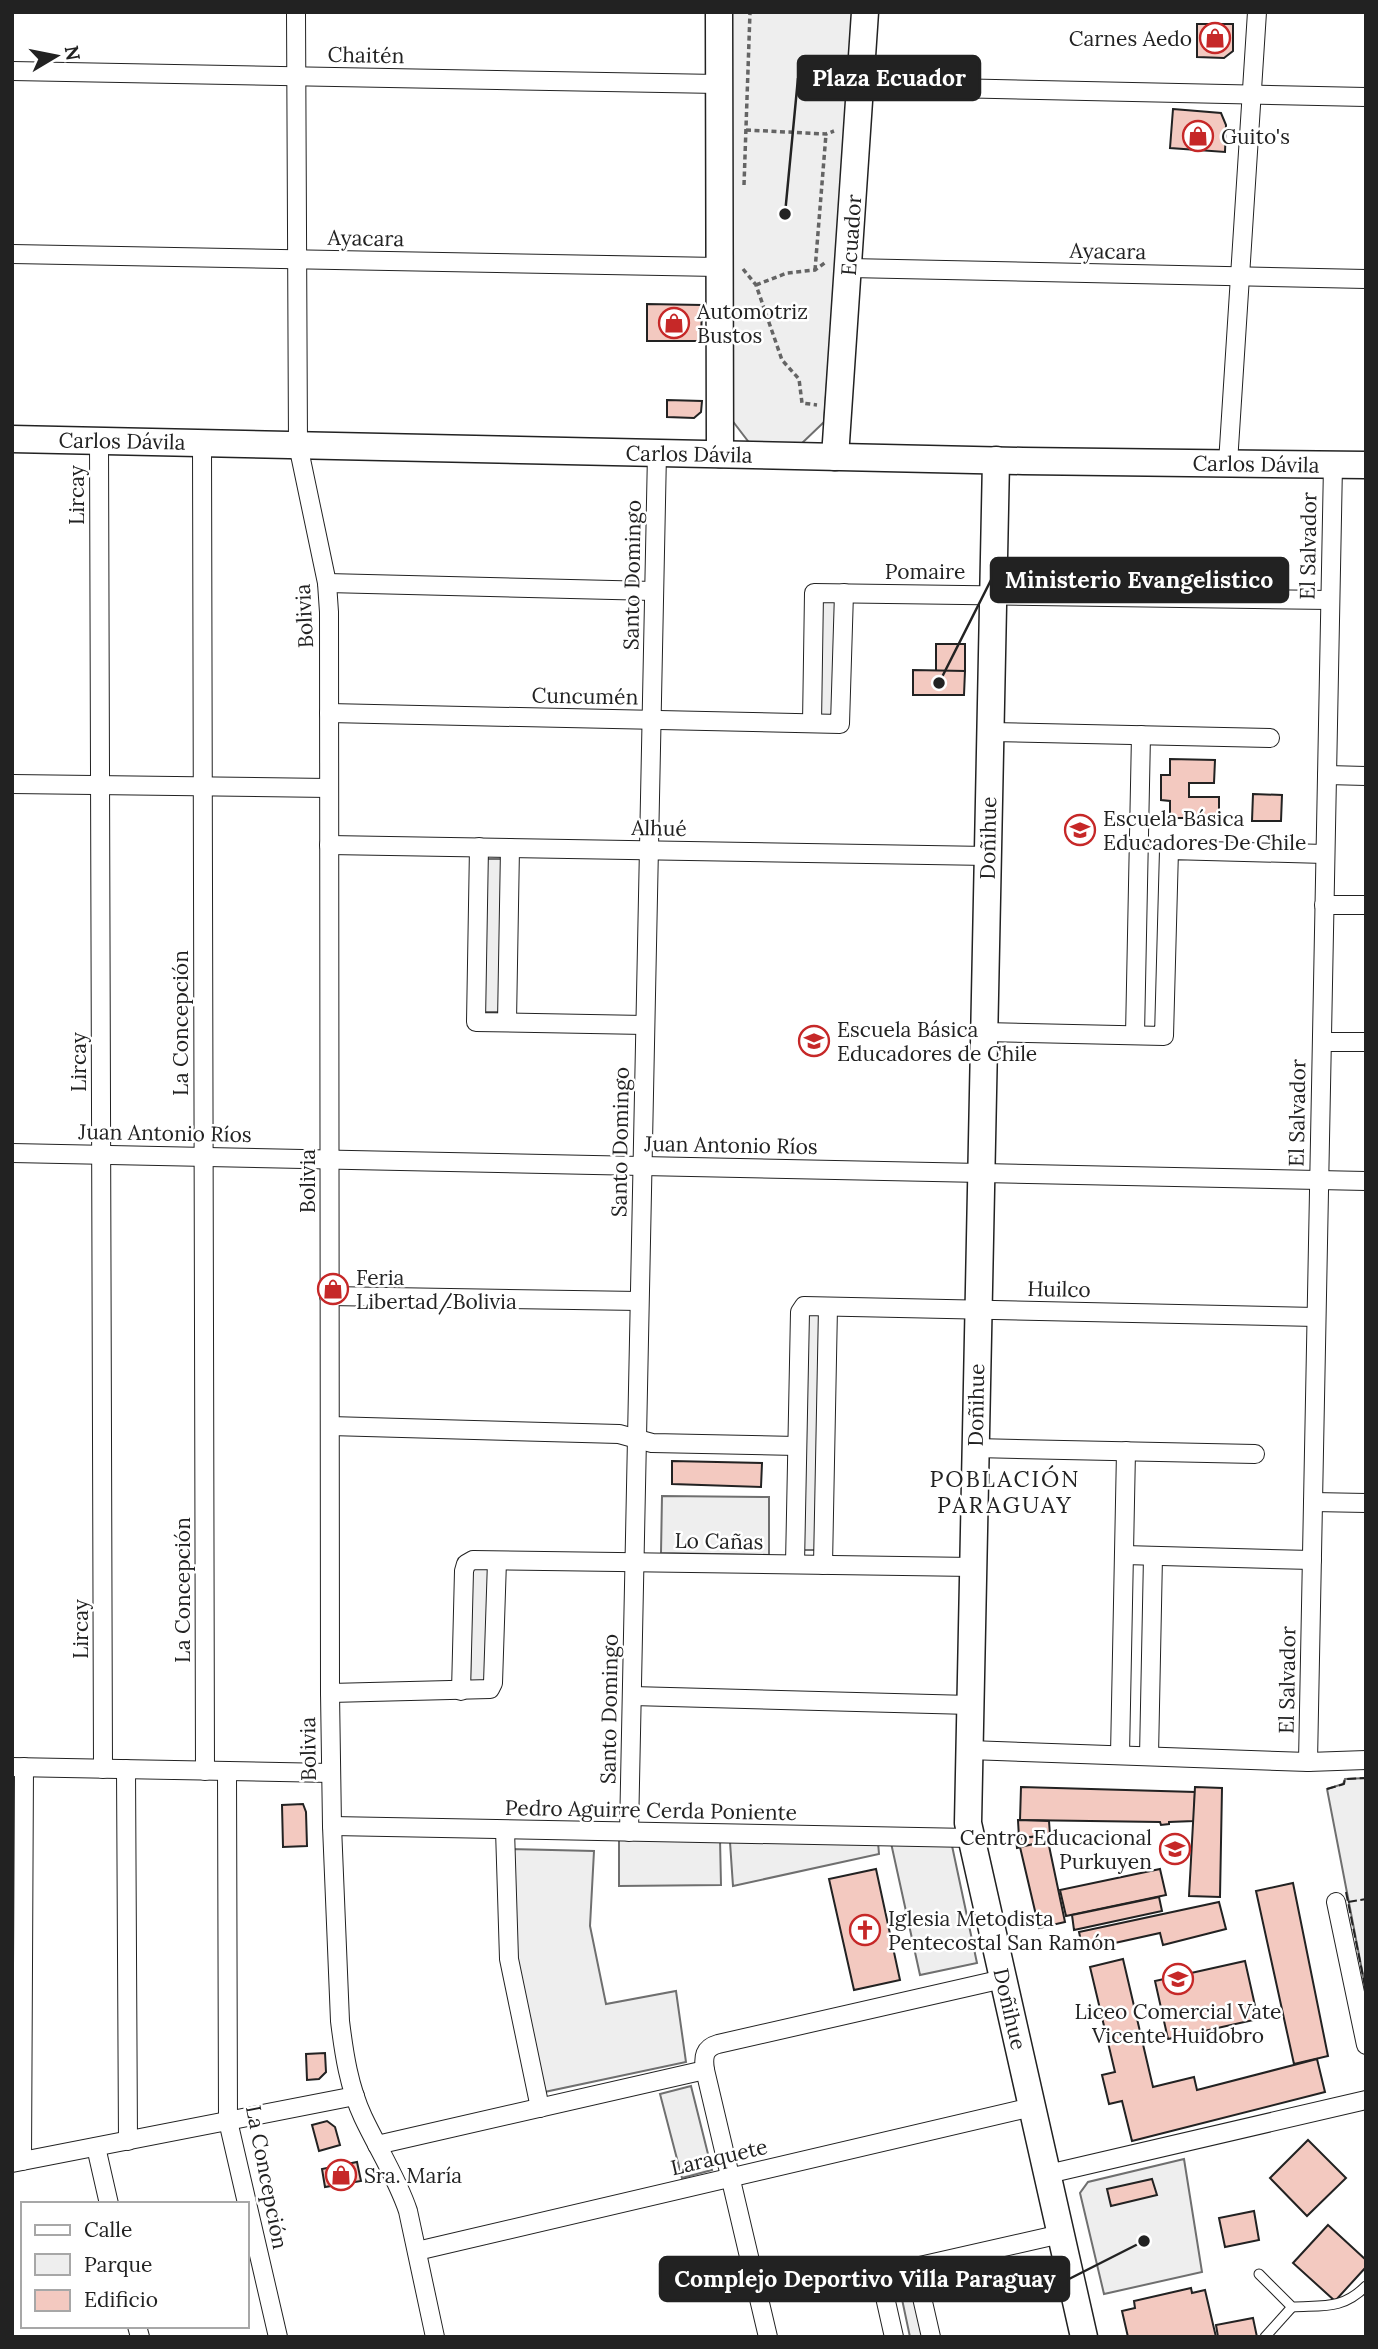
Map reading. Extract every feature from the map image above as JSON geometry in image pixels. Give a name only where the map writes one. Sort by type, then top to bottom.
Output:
[{"type":"street","name":"Bolivia","points":[[296,12],[298,445],[327,583],[329,612],[330,1693],[340,2021],[343,2047],[355,2096],[402,2193],[435,2337]]},
{"type":"street","points":[[719,12],[720,454]]},
{"type":"street","name":"Ecuador","points":[[835,457],[865,12]]},
{"type":"street","points":[[1227,463],[1257,12]]},
{"type":"street","name":"Chaitén","points":[[12,71],[718,84]]},
{"type":"street","points":[[859,86],[1366,97]]},
{"type":"street","name":"Ayacara","points":[[12,254],[718,267]]},
{"type":"street","name":"Ayacara","points":[[850,257],[1240,276],[1366,279]]},
{"type":"street","name":"Carlos Dávila","points":[[12,439],[835,457],[1366,465]]},
{"type":"street","name":"Lircay","points":[[99,440],[103,1769]]},
{"type":"street","name":"La Concepción","points":[[202,442],[205,1771]]},
{"type":"street","name":"Santo Domingo","points":[[629,1832],[657,453]]},
{"type":"street","name":"Doñihue","points":[[996,460],[968,1823],[1084,2337]]},
{"type":"street","name":"El Salvador","points":[[1308,1762],[1333,465]]},
{"type":"street","points":[[327,583],[654,591]]},
{"type":"street","name":"Pomaire","points":[[811,723],[814,593],[1330,600]]},
{"type":"street","name":"Cuncumén","points":[[329,713],[840,724],[844,593]]},
{"type":"street","points":[[990,732],[1270,738]]},
{"type":"street","points":[[1135,1035],[1141,735]]},
{"type":"street","points":[[1327,775],[1366,775]]},
{"type":"street","points":[[12,784],[329,789]]},
{"type":"street","name":"Alhué","points":[[329,845],[988,856]]},
{"type":"street","points":[[479,847],[476,1022],[645,1025]]},
{"type":"street","points":[[507,1022],[510,848]]},
{"type":"street","points":[[984,1032],[1164,1036],[1169,850],[1325,854]]},
{"type":"street","points":[[1324,905],[1366,905]]},
{"type":"street","points":[[1322,1042],[1366,1042]]},
{"type":"street","name":"Juan Antonio Ríos","points":[[12,1153],[1366,1181]]},
{"type":"street","points":[[330,1296],[639,1301]]},
{"type":"street","name":"Huilco","points":[[797,1447],[802,1307],[1316,1317]]},
{"type":"street","points":[[823,1565],[828,1307]]},
{"type":"street","points":[[330,1426],[619,1434],[652,1443],[797,1447],[794,1564]]},
{"type":"street","points":[[975,1448],[1255,1454]]},
{"type":"street","points":[[1120,1755],[1126,1451]]},
{"type":"street","points":[[1313,1502],[1366,1503]]},
{"type":"street","points":[[1124,1555],[1312,1560]]},
{"type":"street","points":[[1149,1756],[1153,1556]]},
{"type":"street","name":"Lo Cañas","points":[[461,1691],[464,1571],[466,1564],[473,1560],[973,1567]]},
{"type":"street","points":[[330,1693],[490,1689],[493,1683],[497,1560]]},
{"type":"street","points":[[632,1696],[970,1705]]},
{"type":"street","points":[[969,1750],[1308,1762],[1366,1760]]},
{"type":"street","points":[[331,1773],[18,1767],[17,2162],[355,2096]]},
{"type":"street","points":[[126,1769],[128,2141]]},
{"type":"street","name":"La Concepción","points":[[228,1771],[228,2121],[247,2202]]},
{"type":"street","name":"Pedro Aguirre Cerda Poniente","points":[[332,1826],[970,1838]]},
{"type":"street","points":[[505,1830],[509,1959],[540,2108]]},
{"type":"street","points":[[1336,1902],[1366,2045]]},
{"type":"street","points":[[768,2337],[705,2070],[706,2050],[718,2044],[1003,1979]]},
{"type":"street","points":[[377,2145],[705,2070]]},
{"type":"street","points":[[1048,2174],[1366,2099]]},
{"type":"street","name":"Laraquete","points":[[417,2252],[1032,2107]]},
{"type":"street","points":[[96,2147],[109,2202]]},
{"type":"street","name":"La Concepción","points":[[248,2207],[278,2337]]},
{"type":"street","points":[[894,2337],[880,2275],[1061,2234]]},
{"type":"street","points":[[915,2267],[931,2337]]},
{"type":"lane","points":[[1259,2274],[1292,2307]]},
{"type":"lane","points":[[1265,2337],[1292,2307],[1339,2305],[1354,2298],[1366,2286]]},
{"type":"path","points":[[750,12],[746,130],[826,134],[857,122]]},
{"type":"path","points":[[815,270],[826,134]]},
{"type":"path","points":[[840,391],[820,405],[803,403],[799,379],[782,360],[756,285],[787,273],[815,270],[850,257]]},
{"type":"green space","points":[[731,12],[855,12],[824,422],[799,446],[751,445],[728,415]]},
{"type":"green space","points":[[818,598],[838,599],[836,718],[816,718]]},
{"type":"green space","points":[[483,859],[504,859],[502,1012],[483,1012]]},
{"type":"green space","points":[[806,1312],[824,1312],[820,1550],[800,1550]]},
{"type":"green space","points":[[662,1496],[769,1497],[769,1555],[661,1553]]},
{"type":"green space","points":[[474,1566],[486,1566],[490,1571],[489,1681],[470,1682],[472,1571]]},
{"type":"green space","points":[[1366,1778],[1366,1991],[1327,1789],[1343,1784],[1345,1779]]},
{"type":"green space","points":[[619,1838],[720,1839],[721,1885],[619,1886]]},
{"type":"green space","points":[[951,1841],[977,1963],[920,1975],[891,1843]]},
{"type":"green space","points":[[730,1842],[878,1842],[879,1854],[733,1886]]},
{"type":"green space","points":[[509,1849],[594,1851],[590,1926],[606,2004],[676,1991],[686,2062],[535,2094],[507,1960]]},
{"type":"green space","points":[[691,2086],[712,2170],[682,2178],[660,2094]]},
{"type":"green space","points":[[1184,2159],[1202,2272],[1104,2294],[1080,2193],[1088,2182]]},
{"type":"green space","points":[[905,2277],[913,2280],[927,2337],[910,2337],[899,2285]]},
{"type":"building","name":"Carnes Aedo","points":[[1197,24],[1233,24],[1233,51],[1224,58],[1197,57]]},
{"type":"building","name":"Guito's","points":[[1173,109],[1221,113],[1226,125],[1225,152],[1170,148]]},
{"type":"building","name":"Automotriz Bustos","points":[[647,304],[702,305],[701,341],[647,341]]},
{"type":"building","points":[[667,400],[702,401],[701,412],[694,418],[667,417]]},
{"type":"building","points":[[936,644],[965,644],[965,671],[936,671]]},
{"type":"building","points":[[913,670],[965,671],[964,695],[913,695]]},
{"type":"building","points":[[1170,759],[1215,760],[1214,783],[1189,783],[1189,797],[1219,797],[1219,818],[1170,818],[1170,801],[1161,800],[1161,775],[1170,775]]},
{"type":"building","points":[[1253,794],[1282,795],[1281,821],[1252,821]]},
{"type":"building","points":[[672,1461],[762,1463],[761,1487],[672,1484]]},
{"type":"building","points":[[1021,1787],[1195,1792],[1194,1821],[1161,1825],[1160,1822],[1020,1820]]},
{"type":"building","points":[[1195,1787],[1222,1788],[1220,1897],[1189,1896]]},
{"type":"building","points":[[303,1804],[306,1812],[307,1846],[283,1847],[282,1805]]},
{"type":"building","points":[[1018,1820],[1049,1821],[1050,1835],[1019,1838]]},
{"type":"building","points":[[1047,1835],[1048,1841],[1017,1848],[1016,1839]]},
{"type":"building","points":[[1048,1841],[1065,1922],[1039,1928],[1020,1847]]},
{"type":"building","name":"Iglesia Metodista Pentecostal San Ramón","points":[[876,1869],[900,1980],[854,1990],[829,1879]]},
{"type":"building","points":[[1160,1869],[1166,1895],[1066,1916],[1060,1890]]},
{"type":"building","points":[[1293,1883],[1328,2056],[1294,2064],[1256,1891]]},
{"type":"building","points":[[1159,1897],[1162,1911],[1074,1930],[1072,1915]]},
{"type":"building","points":[[1219,1902],[1226,1929],[1163,1945],[1160,1933],[1083,1950],[1079,1932]]},
{"type":"building","points":[[1123,1959],[1153,2087],[1194,2077],[1197,2090],[1317,2059],[1325,2092],[1132,2141],[1122,2101],[1109,2104],[1102,2075],[1115,2072],[1090,1967]]},
{"type":"building","points":[[1245,1961],[1258,2019],[1168,2039],[1155,1981]]},
{"type":"building","points":[[325,2053],[326,2072],[319,2079],[307,2080],[306,2054]]},
{"type":"building","points":[[327,2121],[335,2127],[340,2145],[319,2151],[312,2125]]},
{"type":"building","points":[[1308,2140],[1346,2178],[1307,2216],[1270,2178]]},
{"type":"building","name":"Sra. María","points":[[357,2162],[361,2181],[325,2187],[322,2169]]},
{"type":"building","points":[[1152,2179],[1157,2195],[1111,2206],[1107,2189]]},
{"type":"building","points":[[1254,2211],[1259,2240],[1225,2247],[1219,2218]]},
{"type":"building","points":[[1328,2225],[1366,2260],[1366,2267],[1335,2301],[1293,2263]]},
{"type":"building","points":[[1191,2288],[1192,2293],[1205,2290],[1216,2337],[1128,2337],[1122,2311],[1135,2308],[1134,2301]]},
{"type":"building","points":[[1253,2318],[1257,2337],[1218,2337],[1216,2325]]},
{"type":"fence","points":[[1327,1789],[1344,1784],[1345,1779],[1366,1778]]},
{"type":"fence","points":[[1346,1892],[1366,1991]]},
{"type":"fence","points":[[1348,1902],[1366,1899]]},
{"type":"place","name":"Carnes Aedo","points":[[1215,38]]},
{"type":"place","name":"Guito's","points":[[1198,136]]},
{"type":"place","name":"Plaza Ecuador","points":[[785,214]]},
{"type":"place","name":"Automotriz Bustos","points":[[674,323]]},
{"type":"place","name":"Ministerio Evangelistico","points":[[939,683]]},
{"type":"place","name":"Escuela Básica Educadores De Chile","points":[[1080,830]]},
{"type":"place","name":"Escuela Básica Educadores de Chile","points":[[814,1041]]},
{"type":"place","name":"Feria Libertad/Bolivia","points":[[333,1289]]},
{"type":"place","name":"Centro Educacional Purkuyen","points":[[1175,1849]]},
{"type":"place","name":"Iglesia Metodista Pentecostal San Ramón","points":[[865,1930]]},
{"type":"place","name":"Liceo Comercial Vate Vicente Huidobro","points":[[1178,1979]]},
{"type":"place","name":"Sra. María","points":[[341,2175]]},
{"type":"place","name":"Complejo Deportivo Villa Paraguay","points":[[1144,2241]]},
{"type":"district","name":"POBLACIÓN PARAGUAY","points":[[1005,1491]]}]
